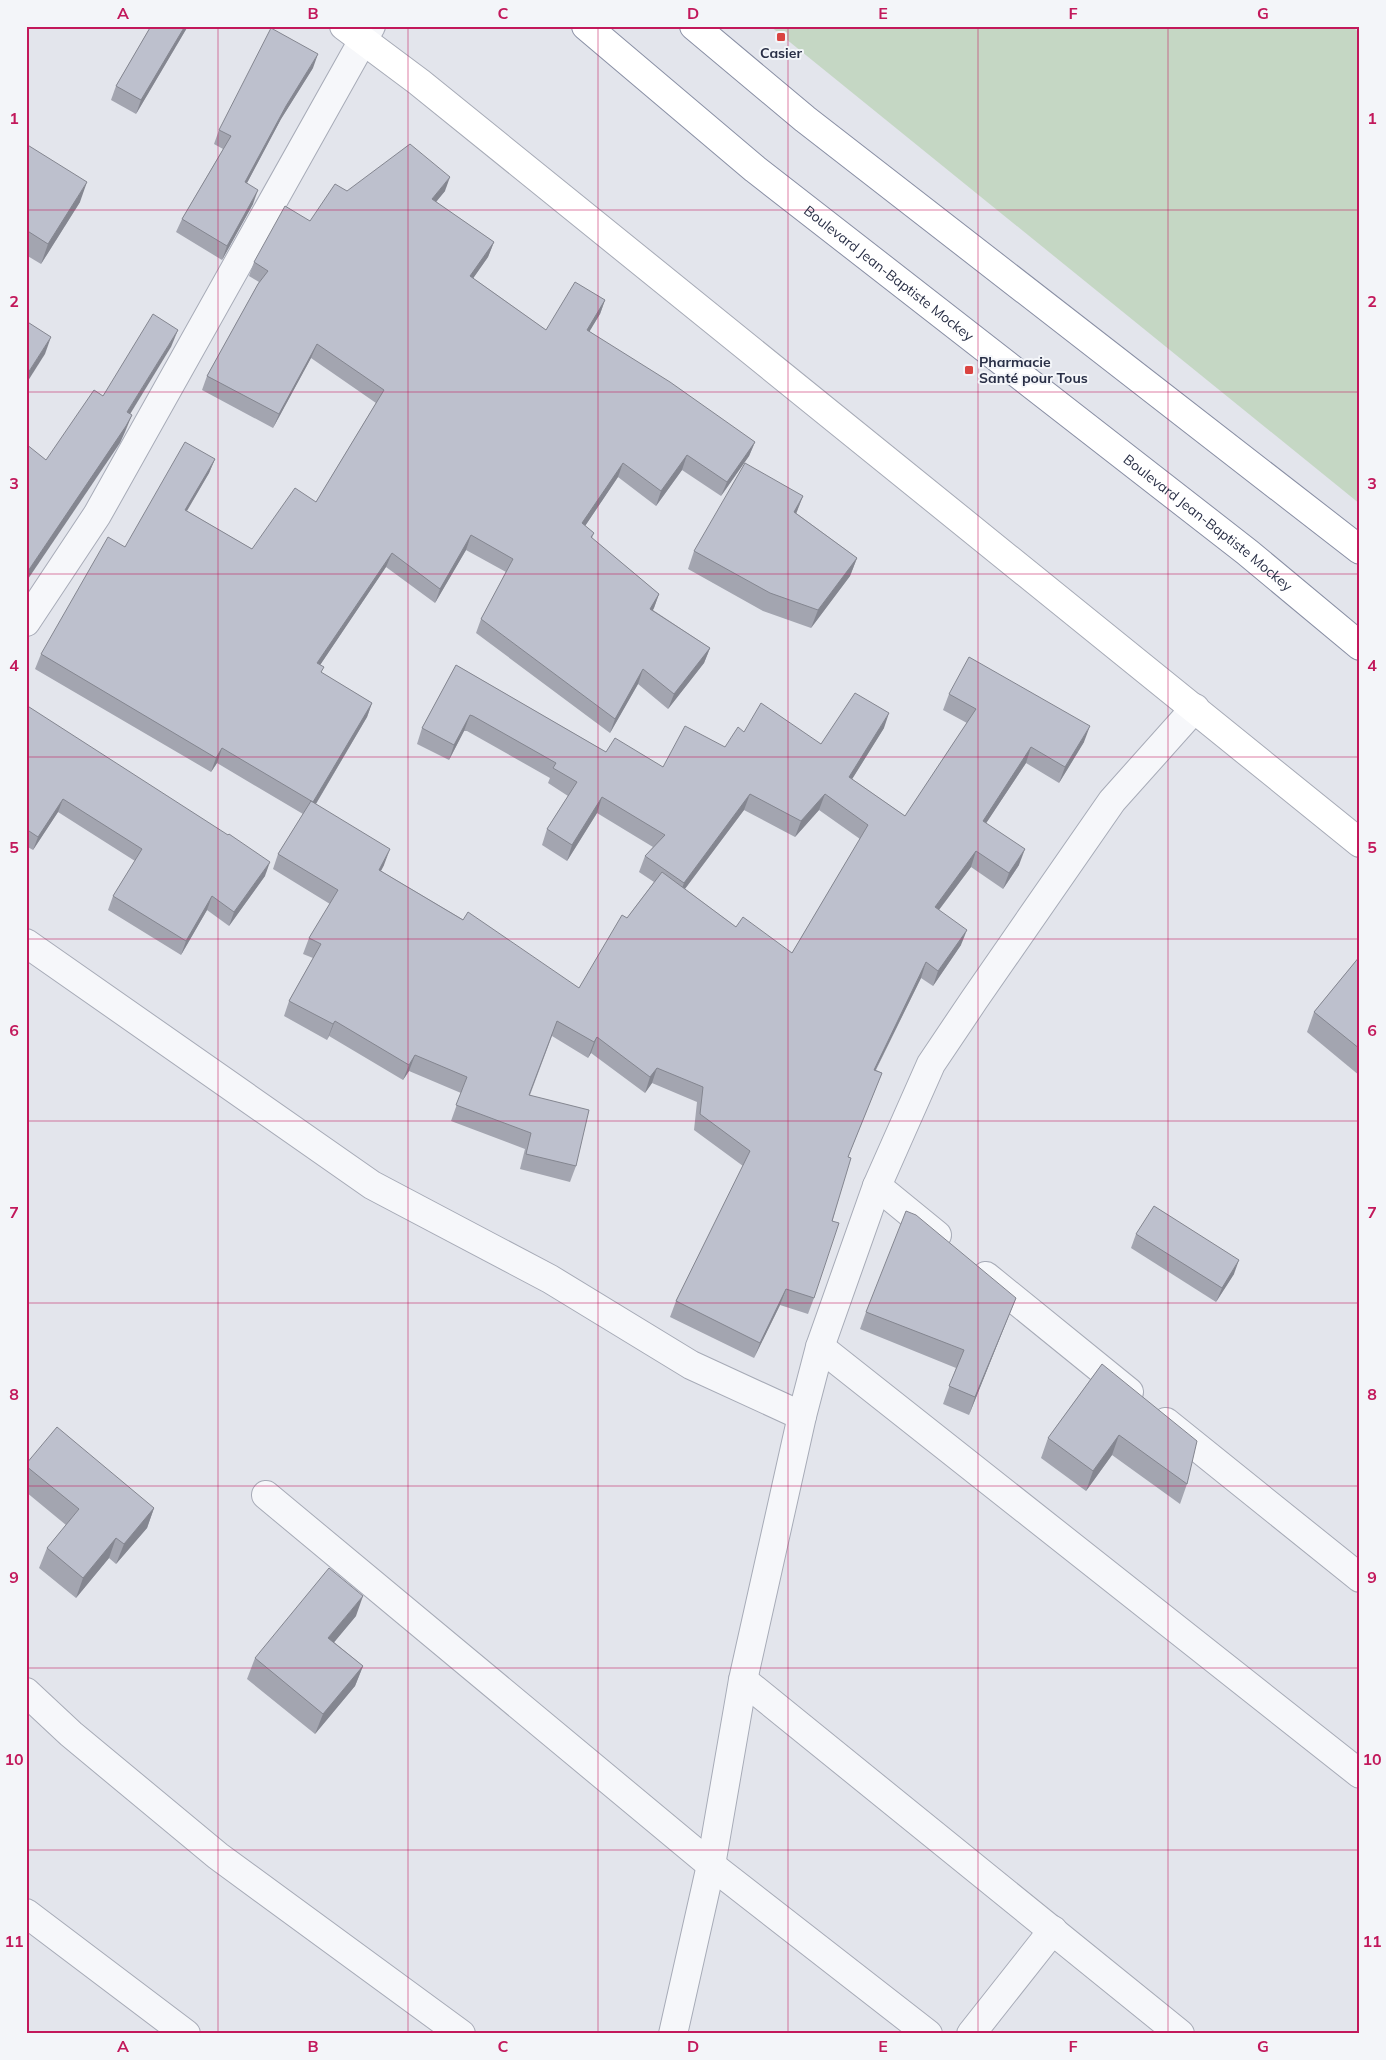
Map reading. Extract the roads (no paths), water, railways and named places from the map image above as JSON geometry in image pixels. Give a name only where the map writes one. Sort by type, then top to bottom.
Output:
[{"type":"main road","name":"Boulevard Jean-Baptiste Mockey","points":[[586,26],[755,169],[1246,552],[1360,646]]},
{"type":"main road","points":[[694,26],[805,119],[1360,550]]},
{"type":"main road","points":[[359,31],[419,82],[1360,842]]},
{"type":"street","points":[[26,622],[97,515],[359,31]]},
{"type":"street","points":[[673,2034],[711,1864],[743,1680],[802,1416],[820,1347],[877,1186],[931,1064],[1112,801],[1195,708]]},
{"type":"street","points":[[26,942],[372,1185],[550,1279],[690,1364],[802,1416]]},
{"type":"street","points":[[877,1186],[1360,1578]]},
{"type":"street","points":[[820,1347],[1360,1774]]},
{"type":"street","points":[[266,1495],[711,1864],[928,2034]]},
{"type":"street","points":[[743,1680],[1180,2034]]},
{"type":"street","points":[[26,1692],[71,1734],[218,1856],[461,2034]]},
{"type":"street","points":[[26,1913],[186,2034]]},
{"type":"street","points":[[971,2034],[1053,1930]]},
{"type":"place","name":"Casier","points":[[781,37]]},
{"type":"place","name":"Pharmacie Santé pour Tous","points":[[969,370]]}]
